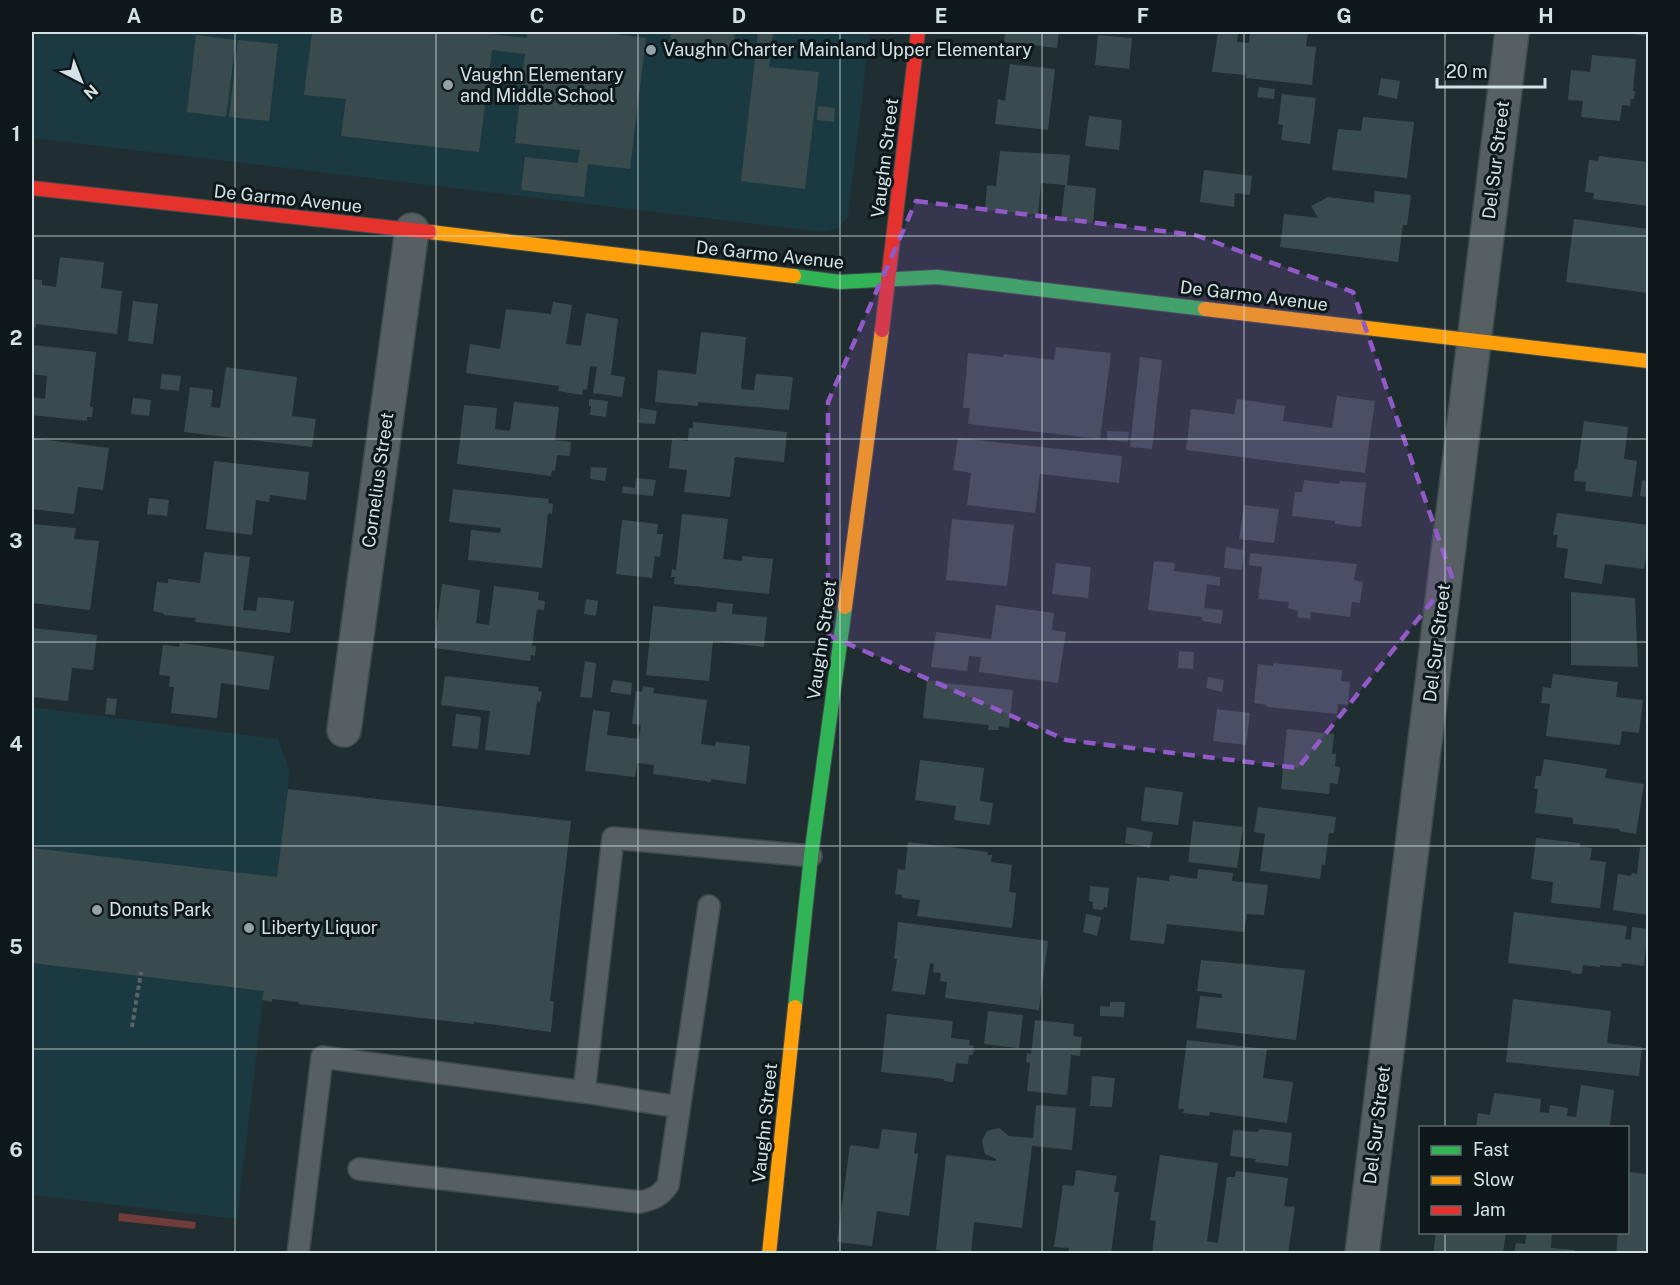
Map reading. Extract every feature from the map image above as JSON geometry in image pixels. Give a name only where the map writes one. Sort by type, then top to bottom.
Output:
[{"type":"street","name":"Vaughn Street","points":[[769,1254],[811,856],[889,279],[918,32]]},
{"type":"street","name":"Del Sur Street","points":[[1362,1254],[1512,32]]},
{"type":"street","name":"De Garmo Avenue","points":[[32,188],[412,230],[840,282],[938,277],[1648,361]]},
{"type":"street","name":"Cornelius Street","points":[[344,730],[412,230]]},
{"type":"lane","points":[[584,1092],[613,838],[811,856]]},
{"type":"lane","points":[[359,1169],[640,1202],[655,1199],[668,1185],[709,906]]},
{"type":"lane","points":[[298,1254],[322,1057],[679,1107]]},
{"type":"path","points":[[132,1027],[141,972]]},
{"type":"highlighted area","points":[[916,201],[1195,235],[1353,292],[1452,577],[1298,768],[1066,740],[828,635],[828,402]]},
{"type":"shaded area","name":"Vaughn Elementary and Middle School","points":[[32,32],[870,32],[848,216],[839,228],[824,232],[32,138]]},
{"type":"shaded area","points":[[32,707],[278,739],[290,771],[237,1219],[32,1195]]},
{"type":"shaded area","points":[[119,1213],[196,1222],[195,1229],[118,1221]]},
{"type":"building","points":[[312,32],[472,32],[527,38],[527,32],[599,32],[646,38],[630,169],[588,164],[584,197],[521,190],[525,157],[578,163],[580,150],[515,143],[525,54],[492,50],[479,152],[341,136],[346,99],[304,95]]},
{"type":"building","points":[[671,32],[735,32],[732,55],[669,48]]},
{"type":"building","points":[[758,32],[773,32],[769,67],[819,72],[805,189],[741,181]]},
{"type":"building","points":[[1005,32],[1059,32],[1057,48],[1004,42]]},
{"type":"building","points":[[1218,32],[1238,32],[1237,42],[1249,43],[1250,32],[1308,32],[1306,46],[1316,47],[1312,85],[1212,72]]},
{"type":"building","points":[[1648,32],[1648,36],[1624,33]]},
{"type":"building","points":[[196,35],[236,40],[226,117],[187,112]]},
{"type":"building","points":[[1098,35],[1132,38],[1129,69],[1095,65]]},
{"type":"building","points":[[238,40],[278,44],[269,121],[229,117]]},
{"type":"building","points":[[1592,55],[1636,59],[1634,99],[1631,99],[1630,106],[1622,105],[1620,121],[1581,117],[1583,101],[1568,100],[1571,70],[1590,72]]},
{"type":"building","points":[[1010,64],[1055,69],[1048,130],[995,124],[998,99],[1005,101]]},
{"type":"building","points":[[1381,78],[1400,81],[1397,99],[1378,95]]},
{"type":"building","points":[[1259,87],[1275,89],[1274,99],[1257,97]]},
{"type":"building","points":[[1282,94],[1316,98],[1310,144],[1281,140],[1283,125],[1278,124]]},
{"type":"building","points":[[818,106],[835,108],[834,122],[817,120]]},
{"type":"building","points":[[1089,116],[1122,120],[1119,150],[1085,146]]},
{"type":"building","points":[[1363,117],[1414,122],[1407,178],[1332,170],[1338,129],[1361,131]]},
{"type":"building","points":[[1000,151],[1070,155],[1067,185],[1096,188],[1093,223],[1061,220],[1065,185],[1041,183],[1038,215],[985,210],[987,185],[996,186]]},
{"type":"building","points":[[1599,156],[1648,162],[1648,206],[1593,199],[1594,193],[1585,192],[1589,160],[1598,161]]},
{"type":"building","points":[[1204,170],[1252,176],[1250,195],[1235,193],[1234,207],[1200,202]]},
{"type":"building","points":[[1375,191],[1411,195],[1407,225],[1403,225],[1398,262],[1280,247],[1284,214],[1318,218],[1311,206],[1328,197],[1374,203]]},
{"type":"building","points":[[1574,219],[1648,229],[1648,293],[1566,282]]},
{"type":"building","points":[[60,257],[104,262],[101,288],[122,291],[117,334],[36,324],[36,328],[32,327],[32,279],[42,280],[42,285],[56,287]]},
{"type":"building","points":[[133,301],[158,304],[153,344],[128,341]]},
{"type":"building","points":[[553,302],[572,305],[566,344],[581,346],[586,313],[618,319],[611,375],[625,377],[622,397],[593,393],[597,367],[590,366],[587,390],[583,389],[582,395],[558,391],[559,386],[466,373],[470,344],[500,349],[506,309],[551,314]]},
{"type":"building","points":[[701,332],[746,337],[741,389],[754,390],[756,374],[793,377],[789,410],[698,402],[698,406],[655,402],[658,370],[696,374]]},
{"type":"building","points":[[32,345],[96,352],[90,407],[93,407],[92,417],[87,417],[87,421],[32,415],[32,397],[45,399],[47,376],[32,374]]},
{"type":"building","points":[[1056,347],[1111,353],[1100,439],[968,424],[970,408],[963,408],[968,353],[1003,357],[1004,354],[1054,360]]},
{"type":"building","points":[[1140,357],[1162,360],[1152,449],[1130,447]]},
{"type":"building","points":[[226,367],[297,377],[292,416],[316,419],[312,447],[184,432],[190,387],[213,390],[211,407],[220,408]]},
{"type":"building","points":[[162,374],[181,376],[179,391],[160,389]]},
{"type":"building","points":[[1337,396],[1375,401],[1365,473],[1186,450],[1191,409],[1234,414],[1237,399],[1285,406],[1283,421],[1332,428]]},
{"type":"building","points":[[133,398],[151,400],[149,416],[131,414]]},
{"type":"building","points":[[589,399],[608,401],[606,417],[590,415]]},
{"type":"building","points":[[514,402],[559,407],[555,440],[571,442],[570,456],[557,455],[555,471],[552,470],[551,476],[457,464],[464,405],[497,408],[495,429],[510,431]]},
{"type":"building","points":[[640,408],[657,411],[655,424],[639,423]]},
{"type":"building","points":[[1584,421],[1628,427],[1624,459],[1637,461],[1632,497],[1585,491],[1586,482],[1574,481]]},
{"type":"building","points":[[693,422],[787,432],[784,462],[735,457],[730,497],[684,492],[687,470],[669,468],[672,439],[688,441],[689,428],[693,428]]},
{"type":"building","points":[[1107,431],[1129,432],[1128,442],[1107,440]]},
{"type":"building","points":[[32,438],[109,448],[103,490],[78,487],[74,514],[32,509],[34,476],[32,476]]},
{"type":"building","points":[[958,438],[1122,456],[1119,483],[1040,474],[1035,513],[967,505],[971,473],[953,470]]},
{"type":"building","points":[[214,461],[309,472],[306,500],[270,495],[269,502],[256,500],[252,535],[206,529]]},
{"type":"building","points":[[591,467],[607,468],[605,481],[590,479]]},
{"type":"building","points":[[636,478],[656,480],[653,496],[622,493],[623,486],[635,488]]},
{"type":"building","points":[[1304,480],[1339,484],[1340,481],[1366,483],[1361,527],[1335,524],[1335,521],[1292,516],[1295,492],[1302,492]]},
{"type":"building","points":[[1642,480],[1648,481],[1648,497],[1640,496]]},
{"type":"building","points":[[453,489],[549,499],[548,503],[553,504],[552,514],[548,513],[542,568],[468,560],[471,530],[500,533],[501,528],[449,522]]},
{"type":"building","points":[[149,498],[169,500],[167,516],[147,514]]},
{"type":"building","points":[[1244,505],[1279,509],[1274,543],[1239,539]]},
{"type":"building","points":[[1557,513],[1648,525],[1648,548],[1644,569],[1605,564],[1602,584],[1564,578],[1568,549],[1556,547],[1558,535],[1553,535]]},
{"type":"building","points":[[682,514],[728,519],[723,559],[742,561],[742,556],[773,559],[769,594],[674,584],[675,577],[671,577],[672,569],[676,570]]},
{"type":"building","points":[[952,519],[1014,525],[1007,586],[946,580]]},
{"type":"building","points":[[622,520],[658,524],[657,534],[663,534],[660,557],[655,556],[652,578],[616,574]]},
{"type":"building","points":[[32,524],[76,528],[74,539],[99,541],[90,610],[32,603]]},
{"type":"building","points":[[1226,547],[1244,550],[1242,570],[1224,568]]},
{"type":"building","points":[[204,552],[250,557],[243,610],[256,611],[258,597],[294,601],[290,633],[195,622],[196,618],[164,615],[153,611],[157,582],[168,583],[168,579],[200,583]]},
{"type":"building","points":[[1250,553],[1357,564],[1354,580],[1363,582],[1360,603],[1352,602],[1350,617],[1311,612],[1310,619],[1297,617],[1298,611],[1288,608],[1289,602],[1258,599],[1262,567],[1249,565]]},
{"type":"building","points":[[1154,561],[1175,563],[1174,571],[1220,577],[1220,586],[1207,584],[1204,608],[1223,610],[1221,624],[1202,621],[1202,617],[1148,610]]},
{"type":"building","points":[[1056,563],[1091,567],[1088,598],[1052,594]]},
{"type":"building","points":[[442,584],[480,590],[476,623],[489,625],[494,586],[539,592],[538,600],[545,601],[544,610],[537,609],[532,646],[536,646],[535,656],[531,655],[530,661],[434,648]]},
{"type":"building","points":[[1571,592],[1635,598],[1638,667],[1571,665]]},
{"type":"building","points":[[586,599],[598,601],[596,616],[584,614]]},
{"type":"building","points":[[717,602],[733,604],[732,614],[767,617],[764,647],[713,641],[709,681],[646,675],[653,606],[716,612]]},
{"type":"building","points":[[996,605],[1054,613],[1052,630],[1066,632],[1058,683],[979,672],[981,657],[969,656],[967,671],[931,667],[936,632],[991,639]]},
{"type":"building","points":[[32,628],[97,635],[93,670],[72,668],[68,701],[32,697]]},
{"type":"building","points":[[180,643],[274,656],[269,690],[221,683],[217,718],[171,713],[174,687],[169,687],[170,676],[159,675],[163,645],[179,647]]},
{"type":"building","points":[[1179,651],[1194,652],[1193,669],[1178,668]]},
{"type":"building","points":[[585,661],[596,663],[592,698],[580,697]]},
{"type":"building","points":[[1273,663],[1342,670],[1341,681],[1350,682],[1348,705],[1338,704],[1337,714],[1267,707],[1267,705],[1254,703],[1258,664],[1273,666]]},
{"type":"building","points":[[1553,674],[1618,682],[1616,697],[1643,700],[1639,733],[1622,731],[1620,745],[1546,736],[1550,704],[1541,703],[1543,687],[1551,688]]},
{"type":"building","points":[[445,676],[539,687],[538,691],[542,692],[540,702],[537,701],[530,755],[485,750],[490,711],[441,705]]},
{"type":"building","points":[[1208,677],[1224,680],[1222,692],[1206,688]]},
{"type":"building","points":[[613,680],[632,683],[631,695],[610,692]]},
{"type":"building","points":[[927,680],[1013,690],[1009,728],[999,726],[998,730],[988,730],[989,725],[923,718]]},
{"type":"building","points":[[643,686],[654,688],[653,693],[707,700],[701,744],[715,746],[716,742],[750,746],[746,784],[653,774],[654,765],[637,763],[635,777],[585,771],[593,710],[610,712],[607,735],[639,739],[641,725],[632,724],[636,691],[642,692]]},
{"type":"building","points":[[107,698],[117,699],[115,715],[105,714]]},
{"type":"building","points":[[1217,709],[1250,713],[1246,745],[1213,741]]},
{"type":"building","points":[[456,714],[481,717],[478,749],[452,746]]},
{"type":"building","points":[[1287,729],[1334,734],[1332,754],[1336,754],[1335,766],[1340,767],[1338,784],[1330,783],[1329,794],[1281,789]]},
{"type":"building","points":[[1544,759],[1607,769],[1605,778],[1644,784],[1636,834],[1619,831],[1620,829],[1573,824],[1573,818],[1535,813],[1538,789],[1534,789],[1536,776],[1541,776]]},
{"type":"building","points":[[920,760],[984,768],[980,801],[993,803],[990,825],[954,820],[956,806],[915,800]]},
{"type":"building","points":[[1145,787],[1183,792],[1178,825],[1141,821]]},
{"type":"building","points":[[288,789],[571,821],[550,1001],[554,1001],[551,1032],[272,999],[272,1002],[262,1000],[264,991],[32,963],[32,848],[277,877]]},
{"type":"building","points":[[1258,807],[1336,817],[1334,833],[1329,833],[1325,865],[1322,864],[1320,879],[1260,871],[1265,834],[1254,832]]},
{"type":"building","points":[[1193,821],[1243,827],[1237,868],[1188,862]]},
{"type":"building","points":[[1127,827],[1153,832],[1150,848],[1125,843]]},
{"type":"building","points":[[1536,838],[1580,843],[1580,847],[1592,848],[1590,860],[1606,862],[1600,908],[1551,903],[1553,882],[1531,879]]},
{"type":"building","points":[[908,842],[988,852],[987,855],[992,855],[991,862],[1012,865],[1009,892],[1016,893],[1012,928],[917,916],[920,900],[902,898],[902,895],[895,894],[898,869],[905,870]]},
{"type":"building","points":[[1640,847],[1648,848],[1648,915],[1613,910],[1618,874],[1631,876],[1632,873],[1637,874]]},
{"type":"building","points":[[1198,869],[1233,873],[1232,881],[1268,885],[1264,915],[1247,914],[1244,932],[1167,924],[1164,944],[1130,940],[1137,877],[1169,881],[1170,875],[1197,879]]},
{"type":"building","points":[[1090,886],[1109,888],[1107,907],[1103,910],[1093,909],[1093,902],[1089,901]]},
{"type":"building","points":[[1514,912],[1627,926],[1625,939],[1631,940],[1632,927],[1648,929],[1644,966],[1622,963],[1621,967],[1583,965],[1582,973],[1579,974],[1571,973],[1572,971],[1508,963]]},
{"type":"building","points":[[1086,914],[1101,917],[1097,936],[1083,932]]},
{"type":"building","points":[[898,922],[1048,941],[1039,1010],[945,998],[947,982],[940,981],[941,973],[933,972],[934,964],[930,963],[925,995],[892,991],[897,959],[894,959]]},
{"type":"building","points":[[1201,960],[1305,970],[1296,1040],[1196,1028],[1200,996],[1222,998],[1222,994],[1197,991]]},
{"type":"building","points":[[1513,999],[1611,1011],[1607,1043],[1642,1047],[1639,1076],[1506,1062]]},
{"type":"building","points":[[1110,1002],[1125,1002],[1124,1017],[1100,1016],[1100,1006],[1110,1007]]},
{"type":"building","points":[[988,1011],[1023,1015],[1019,1048],[984,1044]]},
{"type":"building","points":[[887,1014],[953,1021],[951,1038],[970,1040],[969,1045],[974,1046],[973,1055],[969,1055],[968,1064],[956,1063],[953,1082],[881,1072]]},
{"type":"building","points":[[1035,1020],[1074,1024],[1073,1036],[1082,1037],[1080,1056],[1071,1055],[1067,1095],[1027,1091],[1030,1063],[1026,1062],[1027,1053],[1031,1054]]},
{"type":"building","points":[[1187,1040],[1267,1049],[1263,1078],[1293,1082],[1287,1123],[1210,1112],[1209,1116],[1183,1113],[1184,1109],[1178,1109]]},
{"type":"building","points":[[1092,1076],[1115,1078],[1112,1107],[1090,1106]]},
{"type":"building","points":[[1581,1085],[1614,1090],[1610,1125],[1612,1126],[1476,1126],[1478,1113],[1490,1115],[1494,1093],[1541,1099],[1540,1112],[1549,1113],[1550,1105],[1568,1108],[1567,1116],[1576,1117]]},
{"type":"building","points":[[1036,1105],[1076,1108],[1072,1150],[1032,1146],[1022,1228],[974,1222],[971,1254],[936,1250],[946,1155],[996,1161],[985,1154],[982,1141],[987,1131],[999,1128],[1009,1136],[1033,1138]]},
{"type":"building","points":[[882,1129],[917,1133],[914,1153],[918,1154],[909,1216],[877,1211],[872,1246],[837,1242],[850,1145],[879,1149]]},
{"type":"building","points":[[1259,1129],[1292,1133],[1288,1166],[1230,1156],[1233,1130],[1258,1132]]},
{"type":"building","points":[[1160,1155],[1218,1163],[1207,1241],[1218,1243],[1227,1177],[1235,1177],[1236,1171],[1288,1178],[1284,1206],[1295,1207],[1288,1254],[1152,1254],[1156,1221],[1150,1220]]},
{"type":"building","points":[[1076,1170],[1117,1176],[1114,1192],[1119,1192],[1111,1254],[1068,1254],[1069,1248],[1054,1247],[1063,1185],[1074,1186]]},
{"type":"building","points":[[1629,1172],[1648,1174],[1648,1254],[1616,1254],[1618,1234],[1629,1234]]},
{"type":"building","points":[[1436,1234],[1506,1234],[1503,1254],[1433,1254]]},
{"type":"building","points":[[1527,1234],[1552,1234],[1551,1248],[1575,1250],[1574,1254],[1514,1254],[1516,1243],[1525,1244]]},
{"type":"traffic: fast","points":[[794,276],[840,282],[937,277],[1205,309]]},
{"type":"traffic: fast","points":[[795,1007],[811,856],[845,607]]},
{"type":"traffic: slow","points":[[430,232],[794,276]]},
{"type":"traffic: slow","points":[[1205,309],[1648,361]]},
{"type":"traffic: slow","points":[[845,607],[882,330]]},
{"type":"traffic: slow","points":[[769,1254],[795,1007]]},
{"type":"traffic: jam","points":[[882,330],[918,32]]},
{"type":"traffic: jam","points":[[32,188],[430,232]]},
{"type":"place","name":"Vaughn Charter Mainland Upper Elementary","points":[[651,50]]},
{"type":"place","name":"Vaughn Elementary and Middle School","points":[[448,85]]},
{"type":"place","name":"Donuts Park","points":[[97,910]]},
{"type":"place","name":"Liberty Liquor","points":[[249,928]]}]
